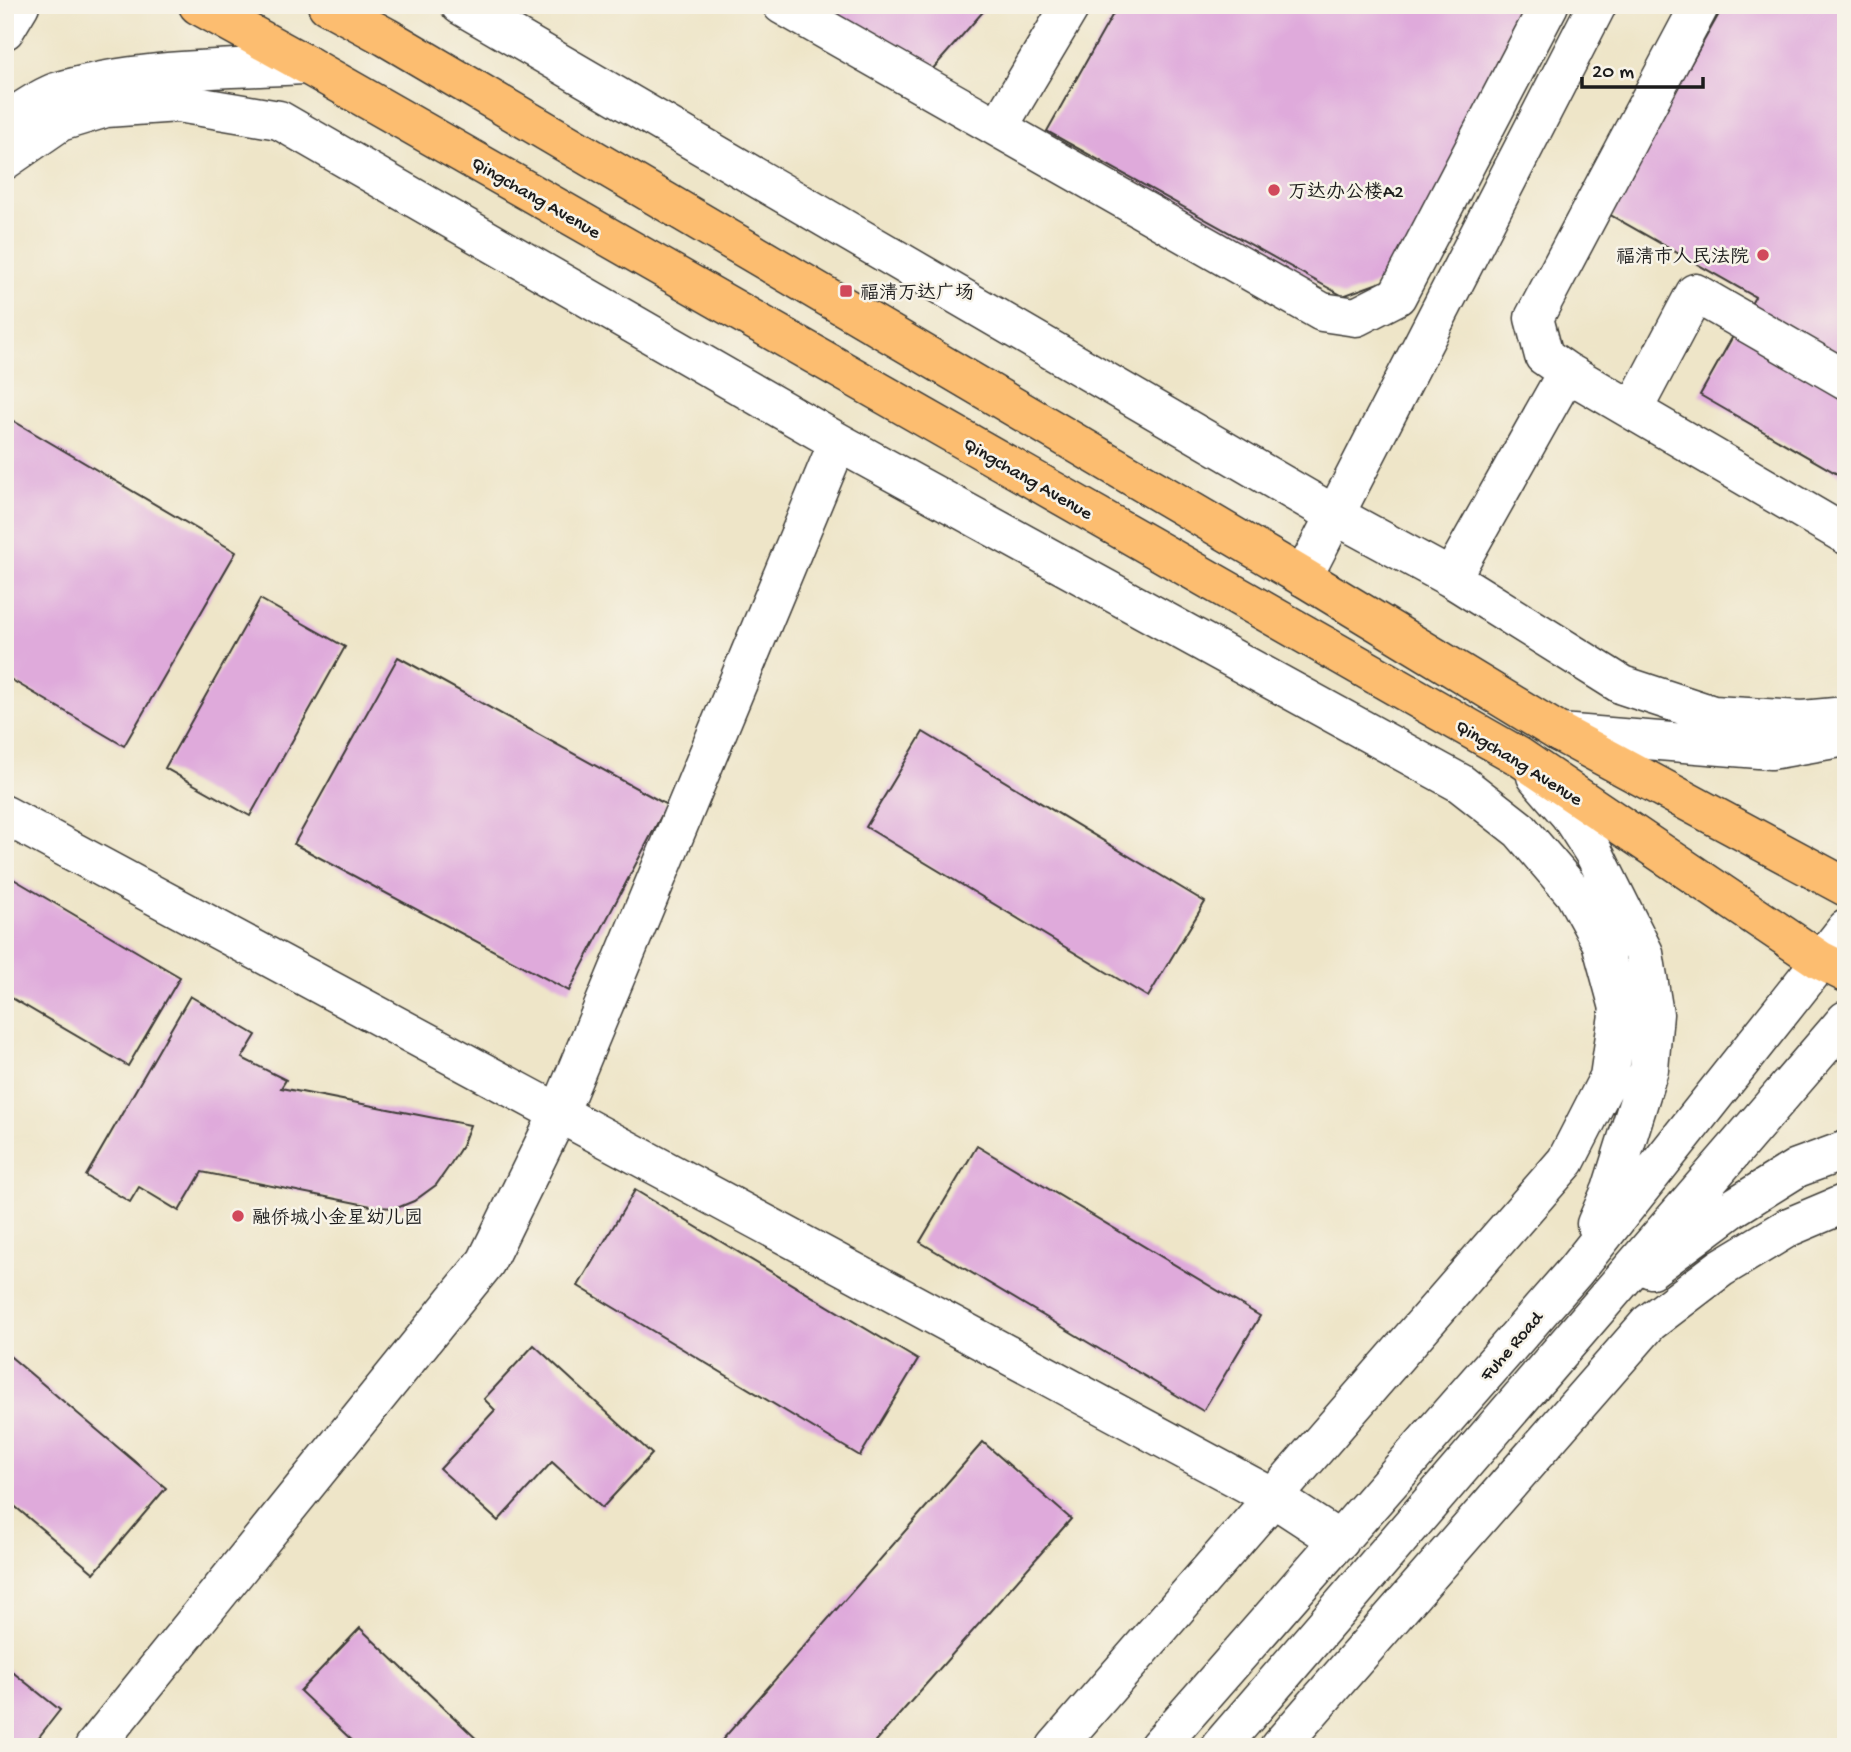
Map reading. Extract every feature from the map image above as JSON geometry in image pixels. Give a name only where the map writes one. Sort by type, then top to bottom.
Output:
[{"type":"main road","name":"Qingchang Avenue","points":[[198,5],[1518,756],[1833,967]]},
{"type":"main road","points":[[327,5],[386,37],[1303,577],[1560,733],[1846,887]]},
{"type":"street","points":[[5,30],[20,5]]},
{"type":"street","points":[[354,5],[386,37]]},
{"type":"street","points":[[460,5],[1335,514],[1451,578],[1622,685],[1713,715],[1802,720],[1846,716]]},
{"type":"street","points":[[782,5],[1322,312],[1356,317],[1397,296],[1473,120],[1549,5]]},
{"type":"street","points":[[999,126],[1071,5]]},
{"type":"street","points":[[1303,577],[1597,5]]},
{"type":"street","points":[[1700,5],[1534,317],[1544,356],[1846,536]]},
{"type":"street","points":[[5,122],[54,93],[117,79],[184,71],[307,65]]},
{"type":"street","points":[[5,160],[60,122],[106,108],[178,103],[279,120],[838,442],[1460,783],[1520,830],[1574,893],[1601,942],[1619,1008],[1609,1077],[1566,1161],[1056,1747]]},
{"type":"street","points":[[1473,120],[1523,148]]},
{"type":"street","points":[[1633,410],[1695,293],[1846,380]]},
{"type":"street","points":[[1451,578],[1567,372]]},
{"type":"street","points":[[94,1747],[486,1262],[559,1113],[838,442]]},
{"type":"street","points":[[1560,733],[1771,750],[1846,737]]},
{"type":"street","points":[[1518,756],[1569,814],[1594,853],[1644,953],[1654,1014],[1649,1069],[1611,1190],[1575,1271]]},
{"type":"street","points":[[5,815],[1274,1498],[1340,1541]]},
{"type":"street","name":"Fuhe Road","points":[[1158,1747],[1575,1271],[1833,967],[1846,929]]},
{"type":"street","points":[[1220,1747],[1846,1020]]},
{"type":"street","points":[[1590,1315],[1732,1208],[1797,1168],[1846,1150]]},
{"type":"street","points":[[1279,1747],[1649,1323],[1721,1268],[1789,1227],[1846,1203]]},
{"type":"building","points":[[810,5],[989,5],[930,72]]},
{"type":"building","name":"万达办公楼A2","points":[[1118,5],[1540,5],[1400,275],[1343,296],[1047,131]]},
{"type":"building","name":"福清市人民法院","points":[[1724,5],[1846,5],[1846,479],[1700,395],[1755,297],[1607,213]]},
{"type":"building","points":[[5,416],[236,552],[124,746],[5,676]]},
{"type":"building","points":[[260,599],[345,647],[250,816],[165,768]]},
{"type":"building","points":[[398,657],[667,805],[569,991],[294,844]]},
{"type":"building","points":[[923,732],[1205,902],[1148,997],[866,827]]},
{"type":"building","points":[[5,874],[180,977],[128,1066],[5,994]]},
{"type":"building","points":[[190,996],[256,1035],[242,1058],[286,1080],[281,1088],[470,1125],[462,1146],[436,1185],[414,1201],[397,1208],[376,1207],[202,1172],[179,1211],[139,1187],[130,1202],[86,1176]]},
{"type":"building","points":[[977,1146],[1260,1316],[1203,1411],[920,1242]]},
{"type":"building","points":[[635,1190],[918,1360],[860,1456],[578,1286]]},
{"type":"building","points":[[534,1345],[652,1454],[602,1508],[552,1462],[498,1521],[440,1469],[495,1410],[484,1399]]},
{"type":"building","points":[[5,1352],[166,1488],[94,1573],[5,1498]]},
{"type":"building","points":[[983,1442],[1071,1519],[871,1747],[716,1747]]},
{"type":"building","points":[[360,1628],[485,1747],[359,1747],[300,1691]]},
{"type":"building","points":[[5,1666],[60,1710],[31,1747],[5,1747]]},
{"type":"place","name":"万达办公楼A2","points":[[1274,190]]},
{"type":"place","name":"福清市人民法院","points":[[1763,255]]},
{"type":"place","name":"福清万达广场","points":[[846,291]]},
{"type":"place","name":"融侨城小金星幼儿园","points":[[238,1216]]}]
